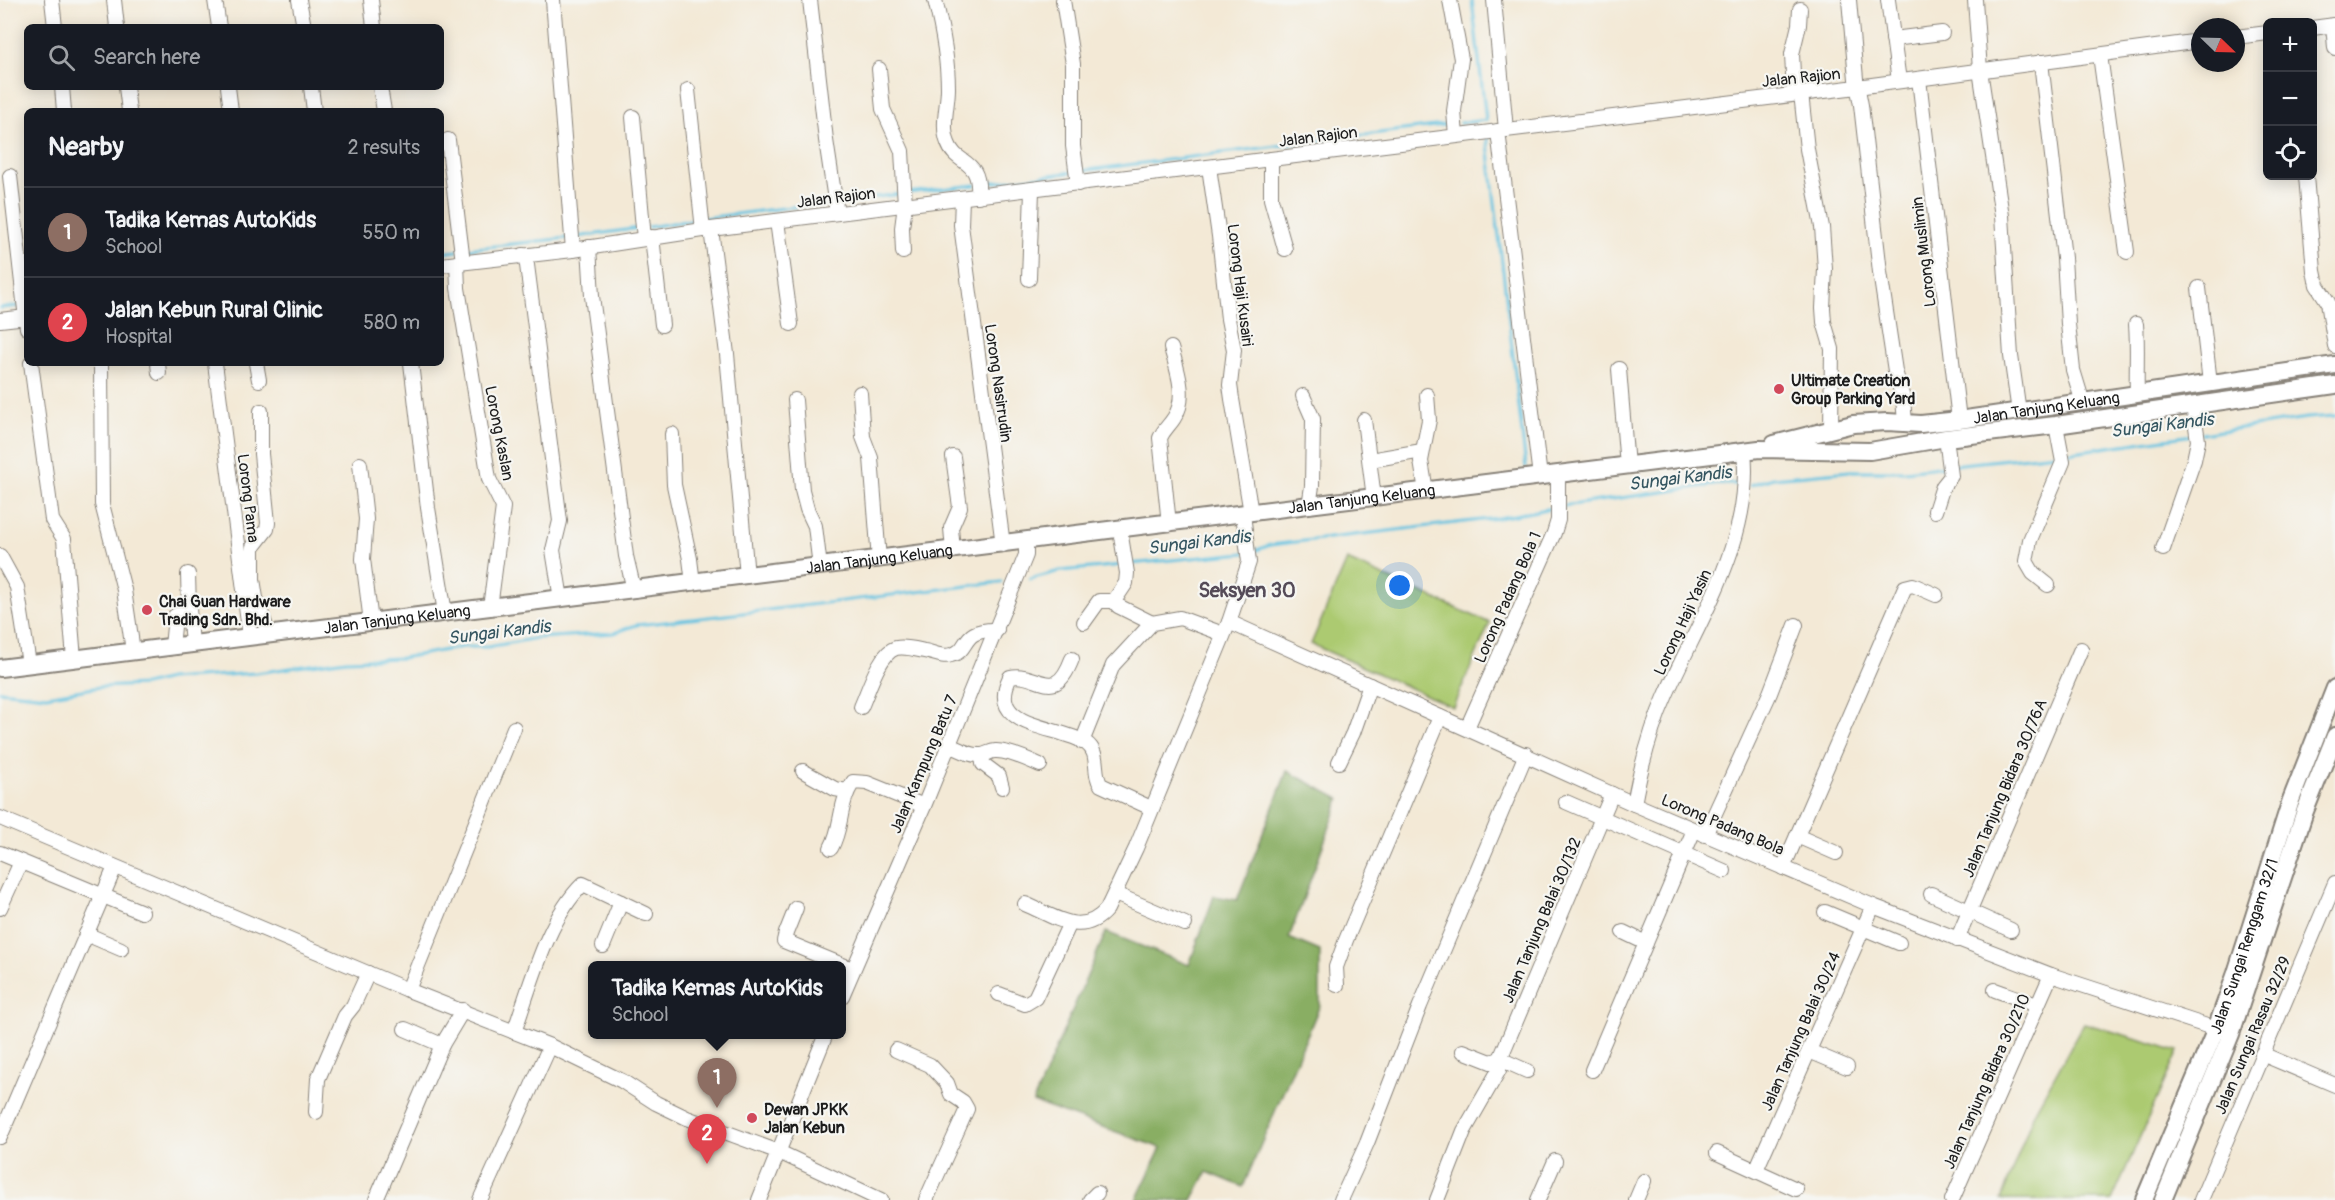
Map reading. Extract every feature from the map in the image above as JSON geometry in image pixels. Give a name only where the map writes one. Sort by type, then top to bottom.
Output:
[{"type":"main road","name":"Jalan Tanjung Keluang","points":[[0,668],[28,656],[73,649],[132,643],[172,647],[249,629],[269,635],[370,622],[444,604],[560,592],[634,590],[747,576],[819,560],[879,560],[1026,542],[1752,450],[1853,424],[1921,424],[1959,420],[2335,365]]},
{"type":"main road","name":"Jalan Tanjung Keluang","points":[[1752,450],[1870,451],[1908,445],[1948,446],[2195,413],[2335,385]]},
{"type":"main road","points":[[1905,423],[1893,429],[1868,429],[1862,432],[1859,441],[1863,446],[1908,445]]},
{"type":"main road","name":"Jalan Sungai Renggam 32/1","points":[[2163,1200],[2231,1034],[2278,868],[2305,760],[2335,688]]},
{"type":"main road","name":"Jalan Sungai Renggam 32/1","points":[[2144,1200],[2216,1029],[2278,868],[2305,811],[2335,736]]},
{"type":"street","points":[[52,0],[55,24]]},
{"type":"street","points":[[114,0],[117,24]]},
{"type":"street","points":[[215,0],[219,24]]},
{"type":"street","points":[[299,0],[303,24]]},
{"type":"street","points":[[371,0],[374,24]]},
{"type":"street","points":[[553,0],[572,242]]},
{"type":"street","points":[[810,0],[835,206]]},
{"type":"street","points":[[935,0],[941,24],[948,86],[945,130],[948,145],[970,164],[978,189]]},
{"type":"street","points":[[1063,0],[1073,64],[1077,175]]},
{"type":"street","points":[[1450,0],[1461,59],[1454,111],[1456,134]]},
{"type":"street","points":[[1494,0],[1504,103],[1496,130],[1540,477]]},
{"type":"street","points":[[1849,0],[1880,272],[1895,371],[1903,398],[1905,423]]},
{"type":"street","points":[[1888,0],[1899,81]]},
{"type":"street","points":[[1975,0],[1980,67],[2002,216],[2011,356],[2019,412]]},
{"type":"street","points":[[1800,9],[1799,25],[1792,54],[1821,227],[1825,269],[1824,322],[1832,348],[1832,429]]},
{"type":"street","points":[[2317,27],[2334,25],[2335,48]]},
{"type":"street","points":[[1893,39],[1942,33]]},
{"type":"street","points":[[2245,36],[2263,34]]},
{"type":"street","name":"Jalan Rajion","points":[[444,264],[460,259],[526,266],[572,242],[589,247],[648,238],[704,224],[778,228],[835,206],[904,197],[962,212],[978,189],[1032,190],[1077,175],[1210,169],[1456,134],[1797,93],[1856,77],[1899,81],[1919,79],[1980,67],[2041,62],[2191,42]]},
{"type":"street","points":[[2100,55],[2127,252]]},
{"type":"street","points":[[2041,62],[2064,258],[2073,370],[2083,403]]},
{"type":"street","points":[[879,69],[883,109],[902,151],[903,252]]},
{"type":"street","name":"Lorong Muslimin","points":[[1919,79],[1959,420]]},
{"type":"street","points":[[62,90],[64,108]]},
{"type":"street","points":[[126,90],[129,108]]},
{"type":"street","points":[[228,90],[231,108]]},
{"type":"street","points":[[312,90],[314,108]]},
{"type":"street","points":[[380,90],[384,108]]},
{"type":"street","points":[[688,90],[704,224],[727,354],[747,576]]},
{"type":"street","points":[[633,117],[648,238],[662,325]]},
{"type":"street","name":"Lorong Kaslan","points":[[448,140],[460,259],[458,288],[489,479],[503,507],[491,599]]},
{"type":"street","points":[[1270,159],[1271,199],[1285,249]]},
{"type":"street","name":"Lorong Haji Kusairi","points":[[1210,169],[1228,319],[1234,350],[1231,377],[1232,399],[1247,514],[1246,536],[1249,562],[1226,628]]},
{"type":"street","points":[[9,176],[24,300]]},
{"type":"street","points":[[2306,180],[2314,271],[2317,285],[2328,302],[2335,346]]},
{"type":"street","points":[[1029,279],[1032,190]]},
{"type":"street","name":"Lorong Nasirrudin","points":[[962,212],[1003,544]]},
{"type":"street","points":[[778,228],[791,324]]},
{"type":"street","points":[[589,247],[592,296],[619,486],[626,556],[634,590]]},
{"type":"street","points":[[526,266],[560,521],[553,550],[560,592]]},
{"type":"street","points":[[2199,288],[2210,382]]},
{"type":"street","points":[[0,320],[24,316]]},
{"type":"street","points":[[2136,324],[2137,394]]},
{"type":"street","points":[[1169,524],[1160,438],[1164,428],[1175,417],[1181,385],[1171,348]]},
{"type":"street","points":[[31,366],[52,520],[63,539],[73,649]]},
{"type":"street","points":[[101,366],[102,504],[124,590],[132,643]]},
{"type":"street","name":"Lorong Pama","points":[[215,366],[249,629]]},
{"type":"street","points":[[257,366],[259,380]]},
{"type":"street","points":[[411,366],[429,508],[444,604]]},
{"type":"street","points":[[1619,369],[1627,466]]},
{"type":"street","points":[[860,393],[864,437],[871,458],[879,560]]},
{"type":"street","points":[[1426,491],[1421,461],[1430,420],[1427,395]]},
{"type":"street","points":[[1303,396],[1313,419],[1312,486],[1309,506]]},
{"type":"street","points":[[795,400],[802,490],[815,526],[819,560]]},
{"type":"street","points":[[261,411],[261,454],[268,523],[267,529],[254,547],[253,579],[256,598],[269,635]]},
{"type":"street","points":[[2163,549],[2194,460],[2198,441],[2195,413]]},
{"type":"street","points":[[1365,420],[1374,498]]},
{"type":"street","points":[[2048,585],[2033,573],[2026,561],[2030,540],[2063,462],[2058,430]]},
{"type":"street","points":[[672,434],[674,485],[693,583]]},
{"type":"street","points":[[1935,511],[1943,486],[1952,472],[1948,446]]},
{"type":"street","name":"Lorong Haji Yasin","points":[[1634,804],[1650,734],[1724,572],[1746,496],[1747,474],[1752,450]]},
{"type":"street","points":[[1370,460],[1422,452]]},
{"type":"street","points":[[953,457],[960,507],[951,528],[953,551]]},
{"type":"street","points":[[360,464],[366,519],[363,559],[370,622]]},
{"type":"street","name":"Lorong Padang Bola 1","points":[[1467,728],[1554,533],[1558,520],[1558,475]]},
{"type":"street","points":[[1114,601],[1125,583],[1127,573],[1120,530]]},
{"type":"street","name":"Jalan Kampung Batu 7","points":[[846,985],[997,630],[1026,555],[1026,542]]},
{"type":"street","points":[[0,556],[17,586],[28,656]]},
{"type":"street","points":[[188,574],[192,644]]},
{"type":"street","points":[[1783,868],[1905,587],[1913,585],[1936,595]]},
{"type":"street","points":[[1084,622],[1099,601],[1114,601]]},
{"type":"street","points":[[1082,741],[1113,665],[1152,623],[1118,606],[1114,601]]},
{"type":"street","points":[[172,647],[175,616],[189,609]]},
{"type":"street","name":"Lorong Padang Bola","points":[[1152,623],[1180,618],[1226,628],[1370,685],[1634,804],[1873,906],[2050,975],[2216,1029]]},
{"type":"street","points":[[1592,1070],[1684,854],[1700,832],[1770,693],[1796,625]]},
{"type":"street","points":[[1024,904],[1078,926],[1090,924],[1100,918],[1115,894],[1226,628]]},
{"type":"street","points":[[861,707],[885,655],[894,648],[904,647],[950,656],[958,652],[971,634],[982,630],[997,630]]},
{"type":"street","name":"Jalan Tanjung Bidara 30/76A","points":[[1957,940],[2081,649]]},
{"type":"street","points":[[1072,659],[1067,672],[1053,684],[1047,685],[1020,676],[1010,677],[1004,690],[1006,705],[1018,718],[1088,744],[1096,757],[1096,775],[1101,785],[1151,808]]},
{"type":"street","points":[[1339,762],[1370,685]]},
{"type":"street","points":[[1337,985],[1336,967],[1346,940],[1440,717]]},
{"type":"street","points":[[408,990],[514,728]]},
{"type":"street","points":[[949,745],[970,754],[982,755],[999,751],[1040,765]]},
{"type":"street","points":[[1341,1200],[1367,1143],[1420,1006],[1526,754]]},
{"type":"street","points":[[982,755],[983,764],[999,776],[1002,787]]},
{"type":"street","points":[[802,771],[835,789],[847,791]]},
{"type":"street","points":[[831,848],[836,839],[841,806],[847,791],[854,782],[867,783],[924,806]]},
{"type":"street","name":"Jalan Tanjung Balai 30/132","points":[[1437,1200],[1464,1131],[1498,1070],[1500,1059],[1612,794]]},
{"type":"street","points":[[1566,802],[1724,871]]},
{"type":"street","points":[[0,818],[368,974],[550,1046],[622,1081],[656,1103],[687,1118],[779,1152],[880,1200]]},
{"type":"street","points":[[1797,836],[1836,853]]},
{"type":"street","points":[[0,853],[142,912]]},
{"type":"street","points":[[0,908],[21,862]]},
{"type":"street","points":[[2,1129],[115,867]]},
{"type":"street","name":"Jalan Sungai Rasau 32/29","points":[[2202,1200],[2335,883]]},
{"type":"street","points":[[514,1032],[544,950],[569,898],[583,884],[646,914]]},
{"type":"street","points":[[1115,894],[1185,924]]},
{"type":"street","points":[[1931,894],[2011,930]]},
{"type":"street","points":[[603,946],[621,902]]},
{"type":"street","name":"Jalan Tanjung Balai 30/24","points":[[1756,1170],[1873,906]]},
{"type":"street","points":[[796,908],[784,942],[832,961]]},
{"type":"street","points":[[1825,912],[1899,943]]},
{"type":"street","points":[[999,994],[1025,1004],[1035,999],[1070,923]]},
{"type":"street","points":[[1623,932],[1646,943]]},
{"type":"street","points":[[86,934],[121,949]]},
{"type":"street","points":[[846,967],[852,969]]},
{"type":"street","points":[[316,1112],[318,1079],[345,1016],[368,974]]},
{"type":"street","name":"Jalan Tanjung Bidara 30/210","points":[[1952,1200],[2050,975]]},
{"type":"street","points":[[1995,990],[2037,1005]]},
{"type":"street","points":[[376,1200],[442,1045],[463,1010]]},
{"type":"street","points":[[405,1029],[442,1045]]},
{"type":"street","points":[[759,1200],[824,1039]]},
{"type":"street","points":[[480,1200],[550,1046]]},
{"type":"street","points":[[896,1050],[930,1065],[947,1083],[951,1094],[963,1101],[967,1109],[926,1200]]},
{"type":"street","points":[[1463,1051],[1491,1062],[1500,1059],[1527,1071]]},
{"type":"street","points":[[1809,1051],[1847,1067]]},
{"type":"street","points":[[2262,1054],[2335,1085]]},
{"type":"street","points":[[1717,1153],[1797,1189]]},
{"type":"street","points":[[1538,1200],[1555,1161]]},
{"type":"street","points":[[1636,1200],[1644,1181]]},
{"type":"green space","points":[[1347,560],[1490,623],[1453,707],[1311,644]]},
{"type":"green space","points":[[1287,771],[1340,799],[1289,938],[1320,951],[1320,1005],[1243,1187],[1207,1172],[1192,1200],[1136,1200],[1161,1148],[1033,1102],[1106,932],[1189,965],[1214,896],[1237,900]]},
{"type":"green space","points":[[2084,1023],[2178,1051],[2112,1200],[2001,1200],[2034,1113]]},
{"type":"waterway","points":[[1460,123],[1486,120],[1472,0]]},
{"type":"waterway","points":[[1080,171],[1451,124]]},
{"type":"waterway","points":[[1487,135],[1526,467]]},
{"type":"waterway","points":[[981,184],[1073,172]]},
{"type":"waterway","points":[[907,193],[975,185]]},
{"type":"waterway","points":[[838,202],[900,194]]},
{"type":"waterway","points":[[704,218],[832,202]]},
{"type":"waterway","points":[[648,227],[698,219]]},
{"type":"waterway","points":[[577,237],[639,228]]},
{"type":"waterway","points":[[467,249],[567,238]]},
{"type":"waterway","points":[[444,253],[457,251]]},
{"type":"waterway","points":[[0,308],[19,306]]},
{"type":"waterway","name":"Sungai Kandis","points":[[2202,434],[2335,416]]},
{"type":"waterway","name":"Sungai Kandis","points":[[2066,453],[2193,435]]},
{"type":"waterway","name":"Sungai Kandis","points":[[1952,465],[2056,454]]},
{"type":"waterway","name":"Sungai Kandis","points":[[1750,485],[1773,478],[1850,471],[1905,471],[1946,466]]},
{"type":"waterway","name":"Sungai Kandis","points":[[1563,506],[1720,484],[1740,484]]},
{"type":"waterway","name":"Sungai Kandis","points":[[1252,552],[1270,545],[1498,518],[1553,508]]},
{"type":"waterway","name":"Sungai Kandis","points":[[1129,564],[1245,553]]},
{"type":"waterway","name":"Sungai Kandis","points":[[1030,579],[1060,571],[1123,565]]},
{"type":"waterway","name":"Sungai Kandis","points":[[0,691],[46,696],[100,687],[145,685],[169,679],[256,673],[346,660],[402,658],[463,647],[488,647],[537,638],[614,633],[636,625],[1001,582]]},
{"type":"place","name":"Ultimate Creation Group Parking Yard","points":[[1779,389]]},
{"type":"place","name":"Chai Guan Hardware Trading Sdn. Bhd.","points":[[147,610]]},
{"type":"place","name":"Tadika Kemas AutoKids","points":[[717,1108]]},
{"type":"place","name":"Dewan JPKK Jalan Kebun","points":[[752,1118]]},
{"type":"place","name":"Jalan Kebun Rural Clinic","points":[[707,1164]]},
{"type":"district","name":"Seksyen 30","points":[[1247,590]]}]
